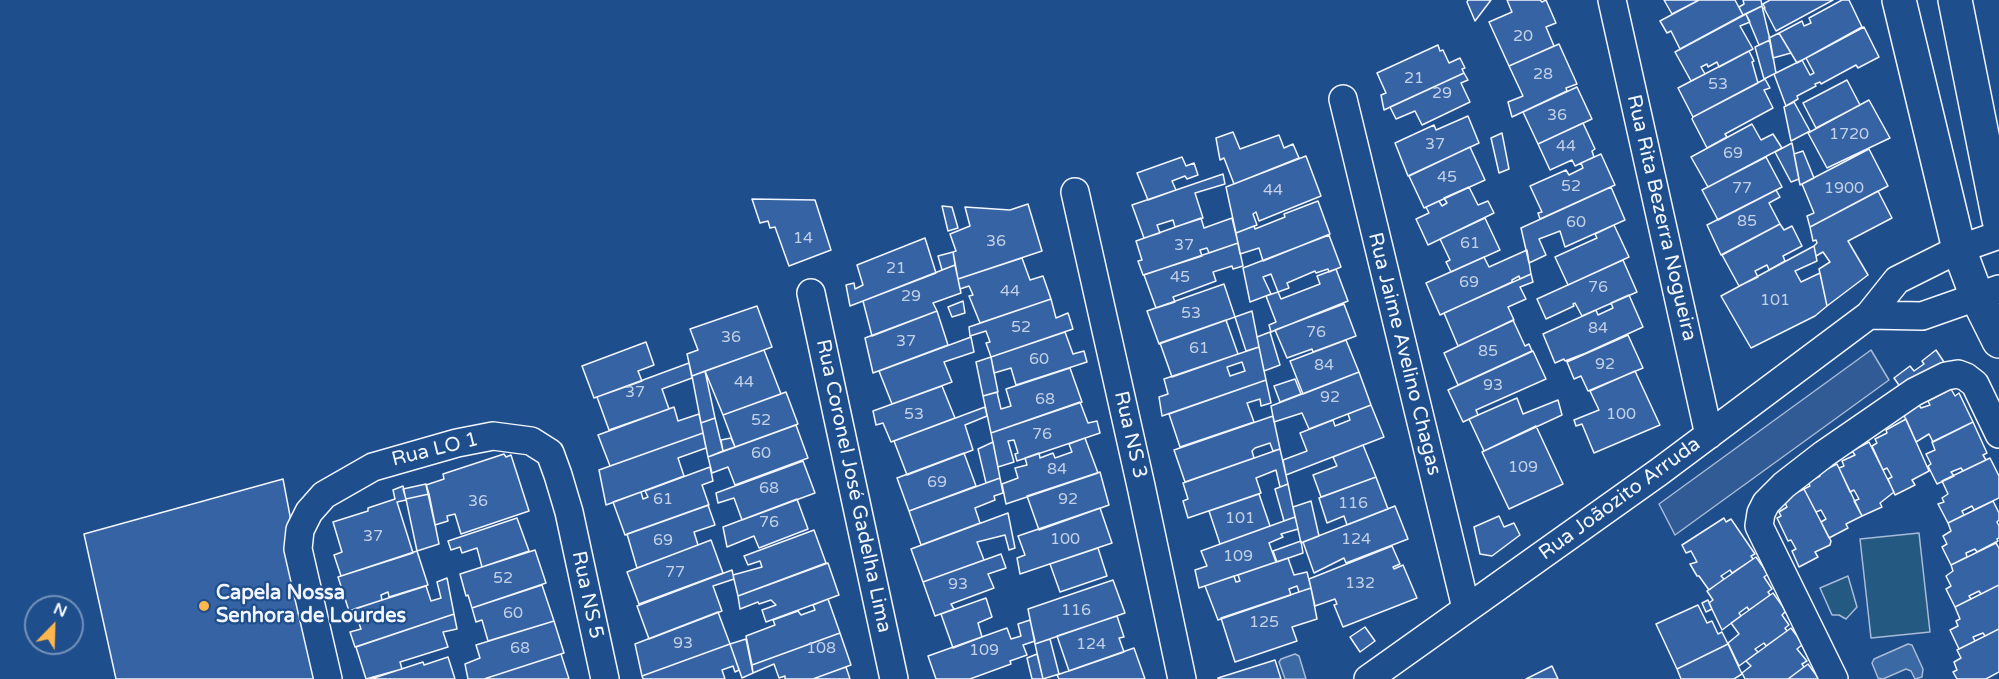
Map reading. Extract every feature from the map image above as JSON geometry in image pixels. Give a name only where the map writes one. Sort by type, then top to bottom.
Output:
[{"type":"main road","points":[[1899,0],[1959,249],[1988,293],[1999,340]]},
{"type":"main road","points":[[1955,0],[1999,220]]},
{"type":"street","name":"Rua Rita Bezerra Nogueira","points":[[1612,0],[1709,435]]},
{"type":"street","name":"Rua Jaime Avelino Chagas","points":[[1343,99],[1466,608]]},
{"type":"street","name":"Rua NS 3","points":[[1075,192],[1182,679]]},
{"type":"street","name":"Rua Joãozito Arruda","points":[[1368,679],[1581,528],[1869,315],[1897,280],[1959,249],[1999,235]]},
{"type":"street","name":"Rua Coronel José Gadelha Lima","points":[[811,293],[894,679]]},
{"type":"street","points":[[1869,315],[1922,316],[1988,293]]},
{"type":"street","points":[[1834,679],[1759,526],[1761,513],[1766,503],[1784,485],[1824,454],[1914,392],[1946,375],[1958,374],[1975,384],[1999,434]]},
{"type":"street","name":"Rua LO 1","points":[[328,679],[298,549],[300,530],[309,512],[324,495],[373,467],[458,443],[494,436],[531,441],[550,453],[569,512]]},
{"type":"street","name":"Rua NS 5","points":[[569,512],[605,679]]},
{"type":"shaded area","points":[[1871,350],[1889,380],[1675,535],[1659,504]]},
{"type":"shaded area","points":[[1919,533],[1930,632],[1871,638],[1860,539]]},
{"type":"shaded area","points":[[1848,576],[1857,607],[1846,619],[1839,615],[1832,615],[1820,588]]},
{"type":"shaded area","points":[[1908,644],[1912,645],[1923,669],[1922,677],[1915,679],[1911,671],[1906,669],[1883,679],[1878,678],[1872,663],[1874,659]]},
{"type":"shaded area","points":[[1295,654],[1299,656],[1306,679],[1285,679],[1279,662]]},
{"type":"building","points":[[1468,0],[1491,0],[1475,21]]},
{"type":"building","points":[[1507,0],[1540,0],[1542,2],[1546,0],[1556,23],[1546,27],[1554,46],[1509,66],[1489,22],[1512,12]]},
{"type":"building","points":[[1664,0],[1699,0],[1672,14]]},
{"type":"building","points":[[1699,0],[1735,0],[1743,15],[1680,49],[1671,31],[1667,33],[1660,21]]},
{"type":"building","points":[[1743,0],[1761,0],[1762,6],[1743,15],[1739,7],[1744,4]]},
{"type":"building","points":[[1770,0],[1833,0],[1776,31],[1763,4]]},
{"type":"building","points":[[1842,0],[1849,0],[1862,27],[1797,63],[1779,33],[1802,21],[1804,26],[1811,23],[1809,18]]},
{"type":"building","points":[[1762,6],[1770,40],[1759,45],[1746,14]]},
{"type":"building","points":[[1746,14],[1750,22],[1740,26],[1753,49],[1719,67],[1717,62],[1708,67],[1707,64],[1701,67],[1705,74],[1691,81],[1675,52]]},
{"type":"building","points":[[1864,27],[1879,57],[1858,68],[1856,65],[1821,84],[1820,82],[1815,84],[1816,86],[1797,96],[1798,99],[1786,106],[1774,74],[1802,60],[1810,75],[1814,73],[1806,58]]},
{"type":"building","points":[[1779,33],[1791,53],[1773,58],[1769,38]]},
{"type":"building","points":[[1770,40],[1776,73],[1764,79],[1755,47]]},
{"type":"building","points":[[1559,44],[1577,84],[1512,117],[1508,102],[1523,96],[1509,66]]},
{"type":"building","points":[[1438,45],[1449,63],[1460,58],[1465,68],[1462,69],[1464,73],[1384,110],[1381,95],[1386,93],[1377,73]]},
{"type":"building","points":[[1749,51],[1754,61],[1752,62],[1758,83],[1693,117],[1678,88]]},
{"type":"building","points":[[1464,73],[1468,80],[1461,83],[1470,102],[1422,125],[1415,111],[1396,119],[1390,107]]},
{"type":"building","points":[[1765,79],[1770,88],[1764,90],[1773,108],[1725,134],[1727,137],[1707,148],[1693,117]]},
{"type":"building","points":[[1847,80],[1860,105],[1816,128],[1803,103]]},
{"type":"building","points":[[1577,87],[1592,119],[1538,144],[1523,112]]},
{"type":"building","points":[[1869,100],[1890,138],[1827,168],[1808,133]]},
{"type":"building","points":[[1794,102],[1810,131],[1791,141],[1784,107]]},
{"type":"building","points":[[1468,116],[1479,143],[1408,176],[1395,143],[1434,125],[1436,130]]},
{"type":"building","points":[[1583,123],[1595,149],[1592,151],[1594,157],[1575,166],[1572,160],[1550,170],[1538,144]]},
{"type":"building","points":[[1752,124],[1761,140],[1773,134],[1782,148],[1708,187],[1691,157]]},
{"type":"building","points":[[1233,132],[1240,149],[1279,135],[1284,148],[1293,144],[1299,158],[1234,184],[1224,158],[1220,160],[1216,138]]},
{"type":"building","points":[[1502,133],[1509,169],[1499,173],[1491,138]]},
{"type":"building","points":[[1792,143],[1799,179],[1791,182],[1775,152]]},
{"type":"building","points":[[1470,147],[1485,180],[1424,208],[1409,176]]},
{"type":"building","points":[[1869,149],[1888,186],[1810,227],[1807,216],[1814,213],[1802,184]]},
{"type":"building","points":[[1803,151],[1814,178],[1800,185],[1794,154]]},
{"type":"building","points":[[1601,154],[1615,185],[1540,219],[1538,213],[1542,212],[1530,186],[1566,170],[1569,175],[1583,168],[1581,163]]},
{"type":"building","points":[[1306,156],[1321,196],[1259,221],[1256,212],[1253,214],[1257,225],[1236,233],[1226,187]]},
{"type":"building","points":[[1182,157],[1186,166],[1194,163],[1198,175],[1187,179],[1185,176],[1172,181],[1176,190],[1148,200],[1137,173]]},
{"type":"building","points":[[1766,157],[1782,187],[1718,220],[1702,190]]},
{"type":"building","points":[[1223,174],[1225,184],[1195,193],[1203,218],[1175,227],[1173,220],[1157,225],[1160,233],[1144,238],[1132,205]]},
{"type":"building","points":[[1469,187],[1478,205],[1488,201],[1494,213],[1428,245],[1416,219],[1429,213],[1426,207],[1439,201],[1442,206],[1447,203],[1444,198]]},
{"type":"building","points":[[1611,187],[1625,220],[1565,247],[1560,231],[1539,239],[1546,255],[1529,263],[1521,228]]},
{"type":"building","points":[[1776,190],[1780,197],[1769,203],[1780,224],[1721,255],[1707,225]]},
{"type":"building","points":[[1878,191],[1892,218],[1848,241],[1868,275],[1827,306],[1819,269],[1830,262],[1823,252],[1816,256],[1814,246],[1817,243],[1816,240],[1813,241],[1810,227]]},
{"type":"building","points":[[752,199],[815,200],[831,250],[789,266],[775,227],[770,228],[768,221],[760,223]]},
{"type":"building","points":[[1318,201],[1330,234],[1263,261],[1259,248],[1240,254],[1236,233],[1254,226],[1255,229],[1285,217],[1284,214]]},
{"type":"building","points":[[1028,204],[1042,251],[958,279],[953,252],[956,251],[950,234],[970,226],[965,207],[1010,210]]},
{"type":"building","points":[[942,206],[952,207],[958,228],[948,231]]},
{"type":"building","points":[[1201,218],[1204,228],[1232,218],[1238,243],[1209,253],[1207,248],[1200,250],[1202,256],[1143,275],[1138,261],[1142,260],[1136,241]]},
{"type":"building","points":[[1485,218],[1500,250],[1451,272],[1446,262],[1450,260],[1440,239]]},
{"type":"building","points":[[1780,224],[1784,230],[1792,226],[1802,246],[1783,256],[1785,261],[1769,270],[1767,265],[1755,271],[1758,277],[1739,286],[1722,255]]},
{"type":"building","points":[[1614,225],[1629,257],[1568,285],[1555,257],[1597,238],[1595,234]]},
{"type":"building","points":[[1329,235],[1341,267],[1329,272],[1328,269],[1316,273],[1315,271],[1287,283],[1289,288],[1278,292],[1271,274],[1263,277],[1271,294],[1250,302],[1243,268]]},
{"type":"building","points":[[925,238],[936,273],[850,306],[846,285],[854,283],[855,289],[863,285],[857,265]]},
{"type":"building","points":[[1238,243],[1243,266],[1233,269],[1232,266],[1213,272],[1216,281],[1173,297],[1175,302],[1156,308],[1144,275]]},
{"type":"building","points":[[1814,246],[1817,261],[1795,271],[1801,282],[1820,273],[1827,306],[1815,316],[1751,348],[1721,296]]},
{"type":"building","points":[[1527,250],[1531,274],[1520,279],[1519,276],[1512,282],[1440,315],[1426,283],[1484,257],[1489,267]]},
{"type":"building","points":[[953,252],[955,265],[942,270],[938,256]]},
{"type":"building","points":[[1022,258],[1030,280],[1043,276],[1051,299],[980,323],[969,296],[973,295],[969,286],[960,289],[958,279]]},
{"type":"building","points":[[1623,260],[1637,292],[1582,316],[1575,303],[1574,306],[1546,319],[1537,299]]},
{"type":"building","points":[[955,265],[961,293],[933,303],[937,311],[872,336],[863,301]]},
{"type":"building","points":[[1336,269],[1348,301],[1271,332],[1269,325],[1276,322],[1266,296],[1278,292],[1281,299],[1320,284],[1317,276]]},
{"type":"building","points":[[1531,274],[1533,282],[1520,287],[1526,299],[1508,307],[1514,320],[1458,346],[1444,313]]},
{"type":"building","points":[[1224,284],[1235,317],[1159,344],[1147,311]]},
{"type":"building","points":[[1629,295],[1643,327],[1586,353],[1555,363],[1543,334],[1596,310],[1598,315],[1613,308],[1611,303]]},
{"type":"building","points":[[1051,299],[1056,318],[1068,313],[1073,329],[991,357],[986,343],[990,342],[986,331],[970,336],[969,327]]},
{"type":"building","points":[[963,301],[965,313],[952,317],[948,307]]},
{"type":"building","points":[[1344,304],[1356,336],[1313,352],[1312,349],[1287,358],[1275,330]]},
{"type":"building","points":[[757,306],[772,347],[692,376],[687,354],[698,350],[690,329]]},
{"type":"building","points":[[937,311],[948,345],[873,373],[865,338]]},
{"type":"building","points":[[1252,311],[1259,347],[1246,351],[1235,317]]},
{"type":"building","points":[[1226,320],[1238,354],[1172,377],[1160,343]]},
{"type":"building","points":[[1513,320],[1525,346],[1529,344],[1532,351],[1458,385],[1444,353]]},
{"type":"building","points":[[1065,332],[1073,354],[1084,351],[1087,362],[1016,385],[1011,368],[994,373],[991,357]]},
{"type":"building","points":[[1270,332],[1280,365],[1264,371],[1257,337]]},
{"type":"building","points":[[1628,335],[1643,368],[1588,391],[1581,376],[1574,379],[1567,362]]},
{"type":"building","points":[[971,337],[974,352],[944,362],[952,382],[892,404],[879,371]]},
{"type":"building","points":[[1346,340],[1359,372],[1303,394],[1290,361]]},
{"type":"building","points":[[646,342],[654,365],[638,371],[642,381],[594,398],[582,366]]},
{"type":"building","points":[[1259,347],[1266,380],[1162,416],[1159,397],[1168,394],[1164,379]],"holes":[[[1242,362],[1245,371],[1230,376],[1227,367]]]},
{"type":"building","points":[[764,350],[781,394],[723,415],[705,371]]},
{"type":"building","points":[[1936,350],[1944,362],[1901,388],[1894,378],[1910,366],[1914,371],[1924,364],[1922,361]]},
{"type":"building","points":[[1533,351],[1546,379],[1476,410],[1478,415],[1463,422],[1448,390]]},
{"type":"building","points":[[991,357],[998,392],[983,396],[976,362]]},
{"type":"building","points":[[689,363],[692,378],[662,389],[669,409],[609,430],[597,397]]},
{"type":"building","points":[[1070,368],[1082,402],[991,433],[983,396],[997,392],[1001,409],[1011,406],[1006,389]]},
{"type":"building","points":[[705,371],[715,418],[701,423],[692,376]]},
{"type":"building","points":[[1635,371],[1660,425],[1594,453],[1582,424],[1576,426],[1574,420],[1599,410],[1590,391]]},
{"type":"building","points":[[1359,372],[1371,405],[1309,429],[1302,413],[1274,422],[1271,406]]},
{"type":"building","points":[[1295,379],[1301,394],[1280,402],[1274,386]]},
{"type":"building","points":[[1266,380],[1271,403],[1261,406],[1260,399],[1247,403],[1254,422],[1180,447],[1169,414]]},
{"type":"building","points":[[942,386],[955,418],[891,442],[883,423],[876,425],[873,411]]},
{"type":"building","points":[[1951,389],[1955,396],[1959,393],[1973,422],[1933,442],[1929,434],[1916,442],[1903,413],[1919,405],[1921,408],[1930,405],[1928,401]]},
{"type":"building","points":[[786,392],[798,424],[735,447],[723,415]]},
{"type":"building","points":[[1517,398],[1523,414],[1558,400],[1562,415],[1484,451],[1469,419]]},
{"type":"building","points":[[1080,402],[1088,423],[1097,421],[1100,433],[1017,461],[1015,454],[1018,453],[1014,440],[1008,441],[1014,462],[998,467],[991,433]]},
{"type":"building","points":[[1371,405],[1384,437],[1286,475],[1283,460],[1307,451],[1300,433],[1333,420],[1335,426],[1350,420],[1348,414]]},
{"type":"building","points":[[674,407],[678,421],[699,414],[703,433],[610,466],[598,435]]},
{"type":"building","points":[[985,407],[987,416],[965,425],[973,450],[907,475],[894,441]]},
{"type":"building","points":[[1273,416],[1280,449],[1273,451],[1270,443],[1255,448],[1252,451],[1254,458],[1185,482],[1174,450]]},
{"type":"building","points":[[715,418],[723,451],[708,457],[701,423]]},
{"type":"building","points":[[1906,419],[1929,471],[1912,480],[1915,485],[1895,495],[1888,479],[1892,477],[1887,468],[1883,470],[1872,446],[1877,443],[1875,439],[1887,433],[1886,430]]},
{"type":"building","points":[[1973,422],[1987,453],[1983,455],[1986,460],[1963,471],[1961,468],[1951,472],[1954,476],[1937,484],[1928,466],[1931,464],[1926,454],[1935,450],[1932,442]]},
{"type":"building","points":[[796,425],[808,458],[735,485],[728,467],[712,473],[708,457]]},
{"type":"building","points":[[1536,426],[1563,484],[1509,509],[1482,452]]},
{"type":"building","points":[[703,433],[706,448],[678,458],[684,476],[606,505],[599,470]]},
{"type":"building","points":[[731,438],[735,447],[723,451],[721,440]]},
{"type":"building","points":[[1085,438],[1098,473],[1006,504],[1002,484],[1018,478],[1015,468],[1027,465],[1025,458],[1039,453],[1040,458],[1053,453],[1055,458],[1072,452],[1069,444]]},
{"type":"building","points":[[993,442],[1000,478],[986,483],[978,449]]},
{"type":"building","points":[[1869,442],[1894,492],[1880,503],[1882,507],[1862,516],[1854,501],[1859,499],[1854,490],[1850,492],[1839,468],[1844,466],[1842,461],[1855,455],[1852,451]]},
{"type":"building","points":[[1363,445],[1376,477],[1321,497],[1313,475],[1337,466],[1333,457]]},
{"type":"building","points":[[1280,449],[1288,484],[1280,487],[1276,470],[1256,478],[1261,493],[1188,518],[1183,501],[1188,499],[1183,483]]},
{"type":"building","points":[[964,453],[976,486],[909,511],[897,478]]},
{"type":"building","points":[[504,454],[506,457],[511,455],[529,511],[461,534],[455,514],[447,516],[448,521],[435,525],[426,485],[444,479],[443,474]]},
{"type":"building","points":[[1990,458],[1999,476],[1999,498],[1974,510],[1972,506],[1962,511],[1964,515],[1948,523],[1938,504],[1944,502],[1942,498],[1948,494],[1942,481]]},
{"type":"building","points":[[803,461],[815,493],[742,520],[734,498],[718,503],[716,493]]},
{"type":"building","points":[[1837,464],[1862,516],[1846,524],[1848,528],[1829,538],[1821,522],[1826,519],[1821,510],[1816,512],[1804,489],[1810,486],[1808,482],[1820,476],[1819,473]]},
{"type":"building","points":[[710,467],[713,481],[702,485],[709,505],[625,535],[613,502],[641,492],[643,499],[648,497],[645,491]]},
{"type":"building","points":[[1100,472],[1109,505],[1039,530],[1027,496]]},
{"type":"building","points":[[1376,477],[1388,509],[1347,525],[1344,516],[1327,523],[1319,498]]},
{"type":"building","points":[[1000,478],[1003,493],[994,496],[995,500],[975,508],[980,523],[921,545],[909,511]]},
{"type":"building","name":"Capela Nossa Senhora de Lourdes","points":[[283,479],[321,679],[116,679],[84,534]]},
{"type":"building","points":[[426,484],[429,494],[406,499],[403,489]]},
{"type":"building","points":[[1288,484],[1295,517],[1284,521],[1275,489]]},
{"type":"building","points":[[403,486],[406,500],[397,502],[413,553],[341,576],[334,555],[342,552],[333,522],[368,511],[368,508],[395,499],[393,490]]},
{"type":"building","points":[[1804,489],[1831,541],[1830,545],[1815,552],[1818,557],[1799,567],[1792,551],[1796,549],[1791,540],[1788,541],[1777,518],[1781,516],[1779,512],[1787,507],[1783,499]]},
{"type":"building","points":[[429,494],[439,544],[417,551],[406,499]]},
{"type":"building","points":[[1259,494],[1270,526],[1220,544],[1209,511]]},
{"type":"building","points":[[797,499],[808,529],[759,548],[754,536],[727,547],[723,527]]},
{"type":"building","points":[[1311,501],[1319,536],[1301,543],[1293,507]]},
{"type":"building","points":[[1993,501],[1999,513],[1998,541],[1977,552],[1975,549],[1966,553],[1967,557],[1951,565],[1942,547],[1947,544],[1943,536],[1951,531],[1948,523]]},
{"type":"building","points":[[708,505],[715,525],[694,532],[698,545],[637,568],[627,534]]},
{"type":"building","points":[[1395,506],[1408,539],[1346,563],[1344,558],[1314,573],[1303,542]]},
{"type":"building","points":[[1100,508],[1112,543],[1020,574],[1017,558],[1025,555],[1018,536]]},
{"type":"building","points":[[1008,513],[1015,548],[1009,550],[1005,535],[977,542],[984,560],[923,582],[911,549]]},
{"type":"building","points":[[1499,516],[1504,527],[1514,523],[1520,535],[1492,556],[1480,554],[1474,527]]},
{"type":"building","points":[[1295,517],[1298,529],[1281,534],[1283,537],[1269,543],[1276,562],[1199,588],[1195,570],[1207,566],[1201,551]]},
{"type":"building","points":[[517,518],[529,551],[482,567],[477,548],[462,553],[460,547],[451,550],[448,541]]},
{"type":"building","points":[[1724,518],[1726,522],[1731,519],[1755,554],[1751,556],[1753,559],[1732,573],[1730,570],[1721,576],[1724,579],[1709,590],[1690,564],[1697,562],[1691,551],[1686,553],[1682,545]]},
{"type":"building","points":[[814,530],[826,563],[738,596],[733,575],[762,567],[760,561],[748,565],[744,556]]},
{"type":"building","points":[[711,540],[723,573],[639,604],[627,572]]},
{"type":"building","points":[[1301,541],[1303,553],[1277,562],[1273,551]]},
{"type":"building","points":[[1996,543],[1999,548],[1999,585],[1981,594],[1979,591],[1969,596],[1971,599],[1955,607],[1946,589],[1951,586],[1946,576],[1953,571],[1951,565]]},
{"type":"building","points":[[1392,546],[1400,564],[1393,567],[1394,569],[1403,565],[1417,598],[1343,627],[1334,605],[1337,604],[1335,599],[1315,606],[1309,579]]},
{"type":"building","points":[[1098,548],[1107,576],[1060,592],[1050,564]]},
{"type":"building","points":[[535,550],[546,583],[472,608],[460,574]]},
{"type":"building","points":[[417,551],[428,585],[389,597],[388,592],[381,595],[382,600],[349,611],[338,577]]},
{"type":"building","points":[[1001,554],[1006,568],[988,574],[994,588],[951,604],[954,609],[935,616],[923,582]]},
{"type":"building","points":[[1756,557],[1768,574],[1764,577],[1772,589],[1768,592],[1770,595],[1749,610],[1747,607],[1739,613],[1741,616],[1722,630],[1709,603],[1713,600],[1707,591]]},
{"type":"building","points":[[1288,558],[1294,575],[1307,572],[1311,588],[1299,592],[1297,586],[1289,589],[1291,595],[1218,620],[1205,586],[1234,576],[1236,582],[1240,581],[1238,575]]},
{"type":"building","points":[[828,563],[839,595],[766,622],[762,610],[776,605],[771,600],[740,609],[738,596]]},
{"type":"building","points":[[732,570],[734,579],[713,586],[722,611],[649,639],[637,606]]},
{"type":"building","points":[[447,578],[454,614],[355,647],[350,632],[361,629],[354,609],[426,586],[431,601],[441,598],[437,582]]},
{"type":"building","points":[[1113,580],[1125,613],[1035,644],[1028,609]]},
{"type":"building","points":[[542,585],[554,621],[488,641],[482,620],[476,622],[472,608]]},
{"type":"building","points":[[1999,585],[1999,629],[1985,636],[1983,633],[1973,637],[1975,641],[1959,649],[1950,630],[1958,626],[1956,621],[1960,619],[1955,607]]},
{"type":"building","points":[[1311,588],[1317,619],[1292,627],[1297,641],[1235,662],[1221,618]]},
{"type":"building","points":[[1773,593],[1786,611],[1782,615],[1789,625],[1785,628],[1787,631],[1766,646],[1764,643],[1755,649],[1758,652],[1739,666],[1728,643],[1739,634],[1731,623]]},
{"type":"building","points":[[986,598],[992,617],[978,623],[982,637],[953,648],[941,614]]},
{"type":"building","points":[[828,599],[840,633],[752,665],[746,636],[775,625],[773,620],[798,611],[801,615],[815,610],[813,605]]},
{"type":"building","points":[[1708,600],[1712,609],[1706,612],[1702,603]]},
{"type":"building","points":[[1698,605],[1707,623],[1712,621],[1718,634],[1722,632],[1728,644],[1677,669],[1656,624]]},
{"type":"building","points":[[718,612],[730,644],[642,676],[635,644]]},
{"type":"building","points":[[454,614],[457,629],[443,632],[448,647],[400,662],[402,669],[366,679],[356,647]]},
{"type":"building","points":[[1117,616],[1124,637],[1119,638],[1124,652],[1069,671],[1057,636]]},
{"type":"building","points":[[1030,620],[1035,641],[1023,645],[1027,655],[1010,661],[1011,664],[970,679],[936,679],[928,656],[1007,628],[1011,639],[1021,636],[1018,624]]},
{"type":"building","points":[[554,621],[564,653],[484,679],[468,679],[465,664],[480,658],[476,645]]},
{"type":"building","points":[[1365,627],[1375,641],[1360,652],[1350,637]]},
{"type":"building","points":[[1791,628],[1803,644],[1797,649],[1807,661],[1802,664],[1804,667],[1788,679],[1745,679],[1742,673],[1751,666],[1746,661]]},
{"type":"building","points":[[1999,629],[1999,672],[1986,679],[1957,679],[1953,672],[1957,670],[1954,662],[1961,658],[1957,650]]},
{"type":"building","points":[[840,633],[851,665],[813,679],[785,679],[785,676],[779,678],[774,664],[753,673],[752,665]]},
{"type":"building","points":[[746,639],[753,673],[742,678],[730,644]]},
{"type":"building","points":[[1050,639],[1059,674],[1043,679],[1035,644]]},
{"type":"building","points":[[730,644],[739,670],[735,672],[733,666],[722,670],[725,679],[643,679],[642,676]]},
{"type":"building","points":[[1728,644],[1742,674],[1734,679],[1681,679],[1677,669]]},
{"type":"building","points":[[1134,648],[1145,679],[1059,679],[1057,675]]},
{"type":"building","points":[[561,654],[569,679],[484,679]]},
{"type":"building","points":[[1037,654],[1043,679],[1032,679],[1027,658]]},
{"type":"building","points":[[448,657],[455,679],[371,679],[423,662],[424,665]]},
{"type":"building","points":[[1275,660],[1281,679],[1218,679],[1218,678]]},
{"type":"building","points":[[1808,664],[1819,679],[1788,679]]},
{"type":"building","points":[[1552,666],[1558,679],[1526,679]]},
{"type":"building","points":[[846,667],[850,679],[813,679],[832,672]]},
{"type":"place","name":"Capela Nossa Senhora de Lourdes","points":[[204,606]]}]
